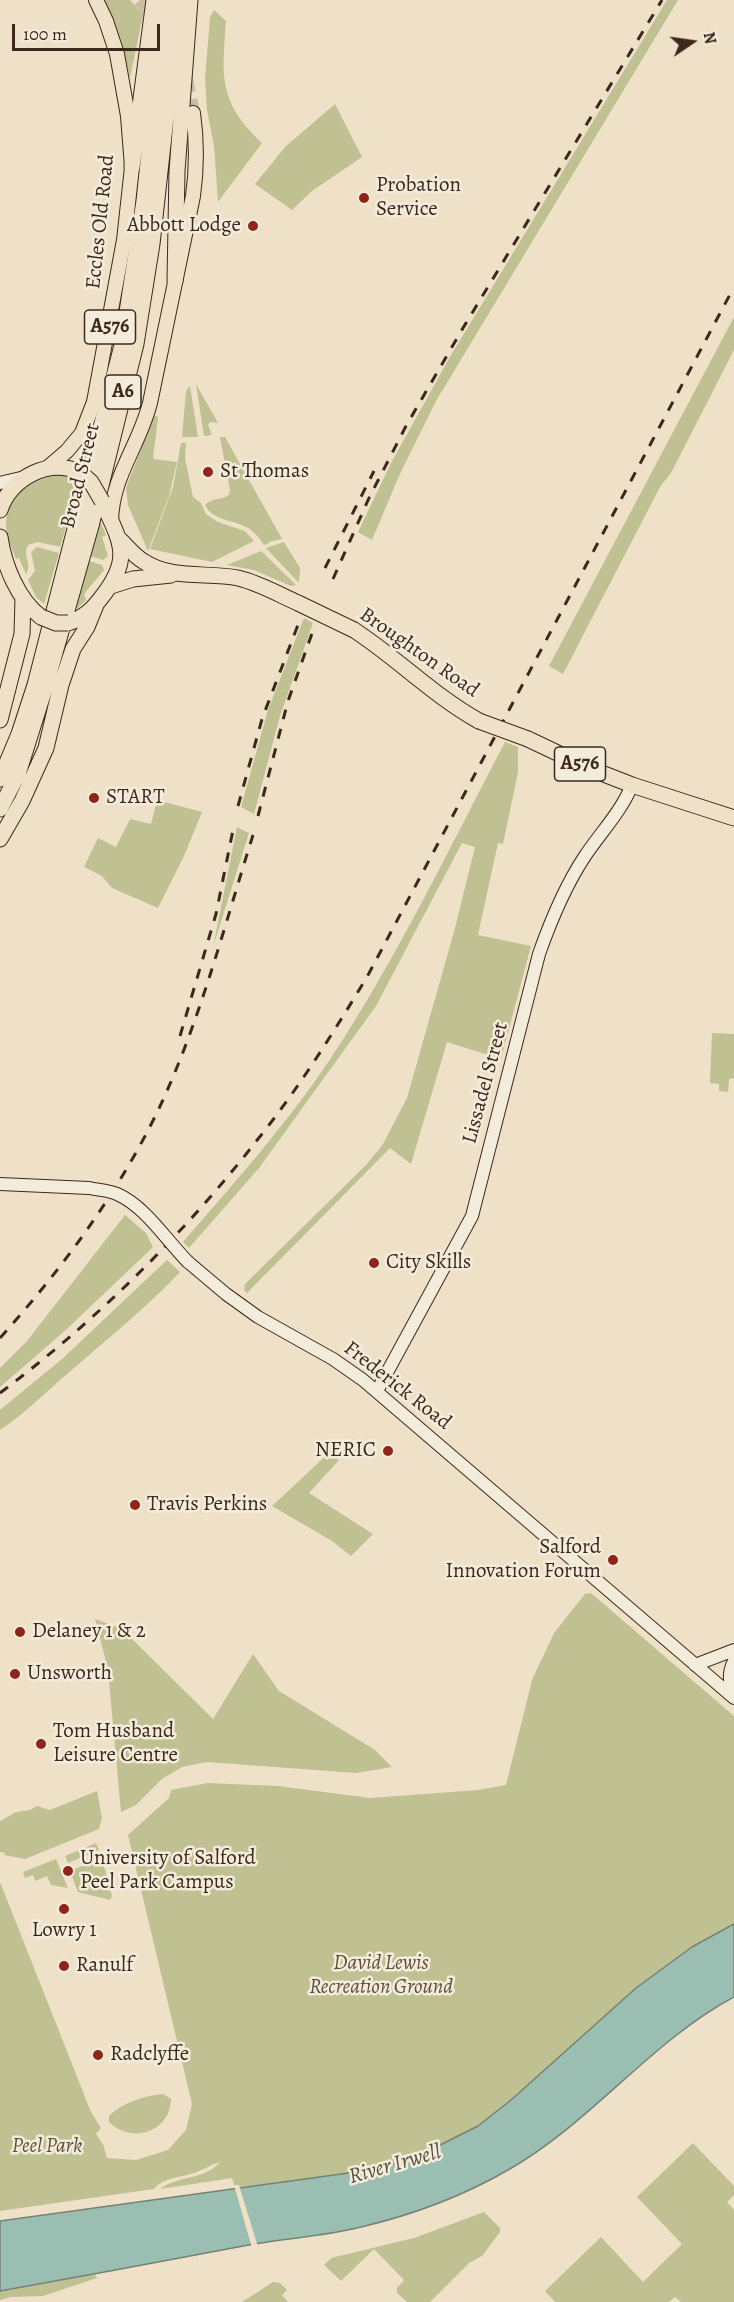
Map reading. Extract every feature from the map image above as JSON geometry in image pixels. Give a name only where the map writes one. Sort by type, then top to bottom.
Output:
[{"type":"highway","points":[[132,167],[154,0]]},
{"type":"highway","name":"Broad Street","points":[[0,779],[19,734],[35,685],[122,345],[144,201],[165,0]]},
{"type":"highway","name":"Broad Street","points":[[0,809],[18,774],[45,687],[92,526],[136,344],[152,244],[179,0]]},
{"type":"highway","points":[[175,281],[177,171],[190,0]]},
{"type":"highway","name":"A576","points":[[0,510],[5,498],[25,477],[46,469],[62,467],[81,473],[91,482],[102,501],[119,539],[120,568],[111,586],[83,617],[68,623],[56,623],[41,617],[28,606],[2,554],[0,537]]},
{"type":"highway","name":"Broughton Road","points":[[119,539],[140,560],[155,568],[177,574]]},
{"type":"highway","name":"Broughton Road","points":[[111,586],[133,579],[177,574],[237,578],[262,586],[354,630],[413,676],[479,721],[528,739],[591,769],[632,785]]},
{"type":"highway","points":[[0,720],[22,634],[23,598]]},
{"type":"highway","points":[[0,839],[22,801],[46,748],[74,649],[96,605]]},
{"type":"highway","name":"A576","points":[[632,785],[734,818]]},
{"type":"main road","name":"Eccles Old Road","points":[[46,469],[67,451],[82,433],[94,402],[124,240],[132,167],[128,116],[117,54],[96,0]]},
{"type":"main road","name":"A576","points":[[111,521],[111,505],[116,484],[146,421],[175,281],[197,170],[197,138],[193,112]]},
{"type":"main road","points":[[0,483],[25,477]]},
{"type":"main road","name":"Lissadel Street","points":[[377,1391],[472,1216],[539,954],[552,917],[582,860],[619,812],[632,785]]},
{"type":"main road","name":"Frederick Road","points":[[0,1184],[89,1188],[116,1193],[130,1202],[145,1214],[188,1262],[233,1300],[258,1317],[333,1359],[377,1391],[734,1696]]},
{"type":"main road","points":[[695,1665],[734,1650]]},
{"type":"main road","points":[[734,1661],[729,1674],[734,1696]]},
{"type":"green space","points":[[104,0],[130,0],[143,15],[130,78],[121,42]]},
{"type":"green space","points":[[667,0],[678,0],[436,401],[399,476],[372,540],[358,532],[391,463],[451,355]]},
{"type":"green space","points":[[214,10],[226,21],[224,74],[230,101],[237,114],[262,143],[218,202],[214,146],[207,110],[205,78],[210,17]]},
{"type":"green space","points":[[335,104],[362,157],[312,191],[292,210],[255,184],[286,146]]},
{"type":"green space","points":[[734,317],[734,350],[563,674],[549,666]]},
{"type":"green space","points":[[196,384],[218,423],[210,422],[208,425],[212,434],[208,436],[204,436]]},
{"type":"green space","points":[[190,386],[198,437],[182,437],[186,391]]},
{"type":"green space","points":[[154,415],[158,417],[153,459],[177,462],[169,496],[148,551],[128,505],[126,488]]},
{"type":"green space","points":[[220,437],[225,437],[282,539],[264,545],[251,530],[213,514],[205,505],[229,495]]},
{"type":"green space","points":[[181,443],[186,443],[185,458],[193,497],[201,503],[206,514],[218,522],[245,531],[254,541],[212,562],[150,549],[173,487]]},
{"type":"green space","points":[[60,475],[74,480],[84,489],[98,514],[72,506],[60,547],[38,542],[28,545],[26,574],[19,558],[16,559],[7,536],[7,517],[10,507],[15,498],[30,485],[39,480]]},
{"type":"green space","points":[[97,520],[100,521],[106,535],[102,537],[108,556],[103,560],[87,555]]},
{"type":"green space","points":[[284,542],[300,568],[299,583],[266,548]]},
{"type":"green space","points":[[37,547],[59,553],[44,604],[36,597],[28,580],[35,571],[31,552]]},
{"type":"green space","points":[[261,551],[296,585],[291,586],[254,570],[227,565]]},
{"type":"green space","points":[[86,560],[102,565],[104,570],[84,594],[86,600],[78,608],[72,610]]},
{"type":"green space","points":[[304,618],[313,623],[280,716],[254,814],[241,807],[268,710]]},
{"type":"green space","points":[[505,742],[518,747],[518,772],[503,844],[498,843],[478,935],[531,946],[501,1059],[447,1042],[411,1164],[390,1148],[247,1293],[244,1290],[245,1284],[367,1164],[383,1144],[407,1098],[455,928],[475,847],[462,843],[376,1006],[259,1168],[189,1248],[183,1242],[277,1131],[354,1023],[399,944]]},
{"type":"green space","points":[[157,800],[202,812],[184,856],[158,908],[112,888],[102,876],[84,867],[98,838],[116,847],[130,819],[151,824]]},
{"type":"green space","points":[[237,827],[249,833],[213,947]]},
{"type":"green space","points":[[712,1033],[734,1034],[734,1078],[729,1079],[728,1092],[719,1091],[719,1084],[710,1083]]},
{"type":"green space","points":[[125,1215],[146,1233],[153,1247],[67,1329],[0,1387],[0,1368],[27,1341]]},
{"type":"green space","points":[[167,1260],[180,1272],[167,1286],[18,1417],[0,1430],[0,1410],[62,1359]]},
{"type":"green space","points":[[330,1452],[339,1460],[309,1493],[373,1534],[351,1556],[332,1541],[272,1506]]},
{"type":"green space","name":"David Lewis Recreation Ground","points":[[591,1593],[734,1716],[734,1924],[688,1951],[645,1982],[488,2119],[459,2137],[433,2149],[406,2159],[350,2173],[235,2188],[232,2178],[160,2189],[175,2181],[207,2172],[220,2162],[194,2173],[167,2180],[154,2189],[0,2211],[0,1882],[91,2112],[101,2128],[96,2134],[103,2144],[107,2158],[136,2160],[168,2150],[186,2130],[192,2104],[128,1835],[169,1798],[171,1790],[208,1783],[278,1786],[370,1798],[478,1790],[506,1785],[532,1680],[554,1633],[585,1594]]},
{"type":"green space","points":[[95,1619],[122,1629],[213,1719],[253,1654],[279,1691],[375,1750],[392,1767],[356,1773],[207,1762],[182,1767],[162,1779],[136,1805],[121,1812],[108,1669]]},
{"type":"green space","points":[[97,1791],[102,1818],[99,1829],[25,1859],[4,1855],[5,1853],[0,1852],[0,1821],[16,1812],[30,1810],[37,1806],[50,1810]]},
{"type":"green space","points":[[96,1843],[99,1850],[68,1863],[65,1856]]},
{"type":"green space","points":[[102,1858],[112,1896],[110,1900],[78,1892],[70,1871]]},
{"type":"green space","points":[[56,1859],[68,1888],[51,1885],[47,1876],[35,1881],[33,1875],[25,1878],[23,1872]]},
{"type":"green space","points":[[163,2094],[171,2099],[169,2111],[157,2127],[138,2133],[128,2132],[118,2129],[109,2122],[109,2116],[127,2103]]},
{"type":"green space","points":[[693,2143],[734,2186],[734,2195],[727,2202],[734,2210],[734,2302],[681,2302],[675,2297],[669,2302],[555,2302],[545,2291],[601,2237],[643,2282],[682,2244],[637,2197]]},
{"type":"green space","points":[[484,2212],[500,2228],[500,2232],[482,2256],[469,2263],[430,2302],[407,2302],[397,2293],[397,2288],[404,2280],[374,2249],[341,2281],[324,2265],[331,2258],[414,2238]]},
{"type":"green space","points":[[95,2274],[97,2278],[43,2296],[11,2297],[0,2300],[0,2291]]},
{"type":"green space","points":[[273,2282],[280,2283],[287,2290],[282,2295],[288,2302],[242,2302]]},
{"type":"water","name":"River Irwell","points":[[734,1924],[734,1997],[675,2036],[538,2151],[491,2179],[418,2211],[348,2230],[254,2244],[0,2291],[0,2221],[363,2171],[422,2154],[478,2126],[511,2100],[636,1988],[692,1947]]},
{"type":"pier","points":[[234,2185],[239,2185],[258,2247],[252,2248]]},
{"type":"tunnel","points":[[140,0],[155,20]]},
{"type":"tunnel","points":[[186,79],[193,113]]},
{"type":"railway","points":[[333,579],[369,498],[406,426],[662,0]]},
{"type":"railway","points":[[0,1393],[104,1306],[169,1242],[230,1174],[288,1100],[315,1060],[367,977],[734,287]]},
{"type":"railway","points":[[325,568],[374,471]]},
{"type":"railway","points":[[238,806],[262,719],[301,617]]},
{"type":"railway","points":[[258,816],[288,701],[315,625]]},
{"type":"railway","points":[[180,1036],[216,914],[234,825]]},
{"type":"railway","points":[[0,1338],[46,1284],[90,1226],[146,1134],[189,1037],[253,835]]},
{"type":"place","name":"Probation Service","points":[[364,198]]},
{"type":"place","name":"Abbott Lodge","points":[[253,226]]},
{"type":"place","name":"St Thomas","points":[[208,472]]},
{"type":"place","name":"START","points":[[94,798]]},
{"type":"place","name":"City Skills","points":[[374,1263]]},
{"type":"place","name":"NERIC","points":[[388,1451]]},
{"type":"place","name":"Travis Perkins","points":[[135,1505]]},
{"type":"place","name":"Salford Innovation Forum","points":[[613,1560]]},
{"type":"place","name":"Delaney 1 & 2","points":[[20,1632]]},
{"type":"place","name":"Unsworth","points":[[15,1674]]},
{"type":"place","name":"Tom Husband Leisure Centre","points":[[41,1744]]},
{"type":"place","name":"University of Salford Peel Park Campus","points":[[68,1871]]},
{"type":"place","name":"Lowry 1","points":[[64,1909]]},
{"type":"place","name":"Ranulf","points":[[64,1966]]},
{"type":"place","name":"Radclyffe","points":[[98,2055]]},
{"type":"park label","name":"Peel Park","points":[[47,2147]]}]
